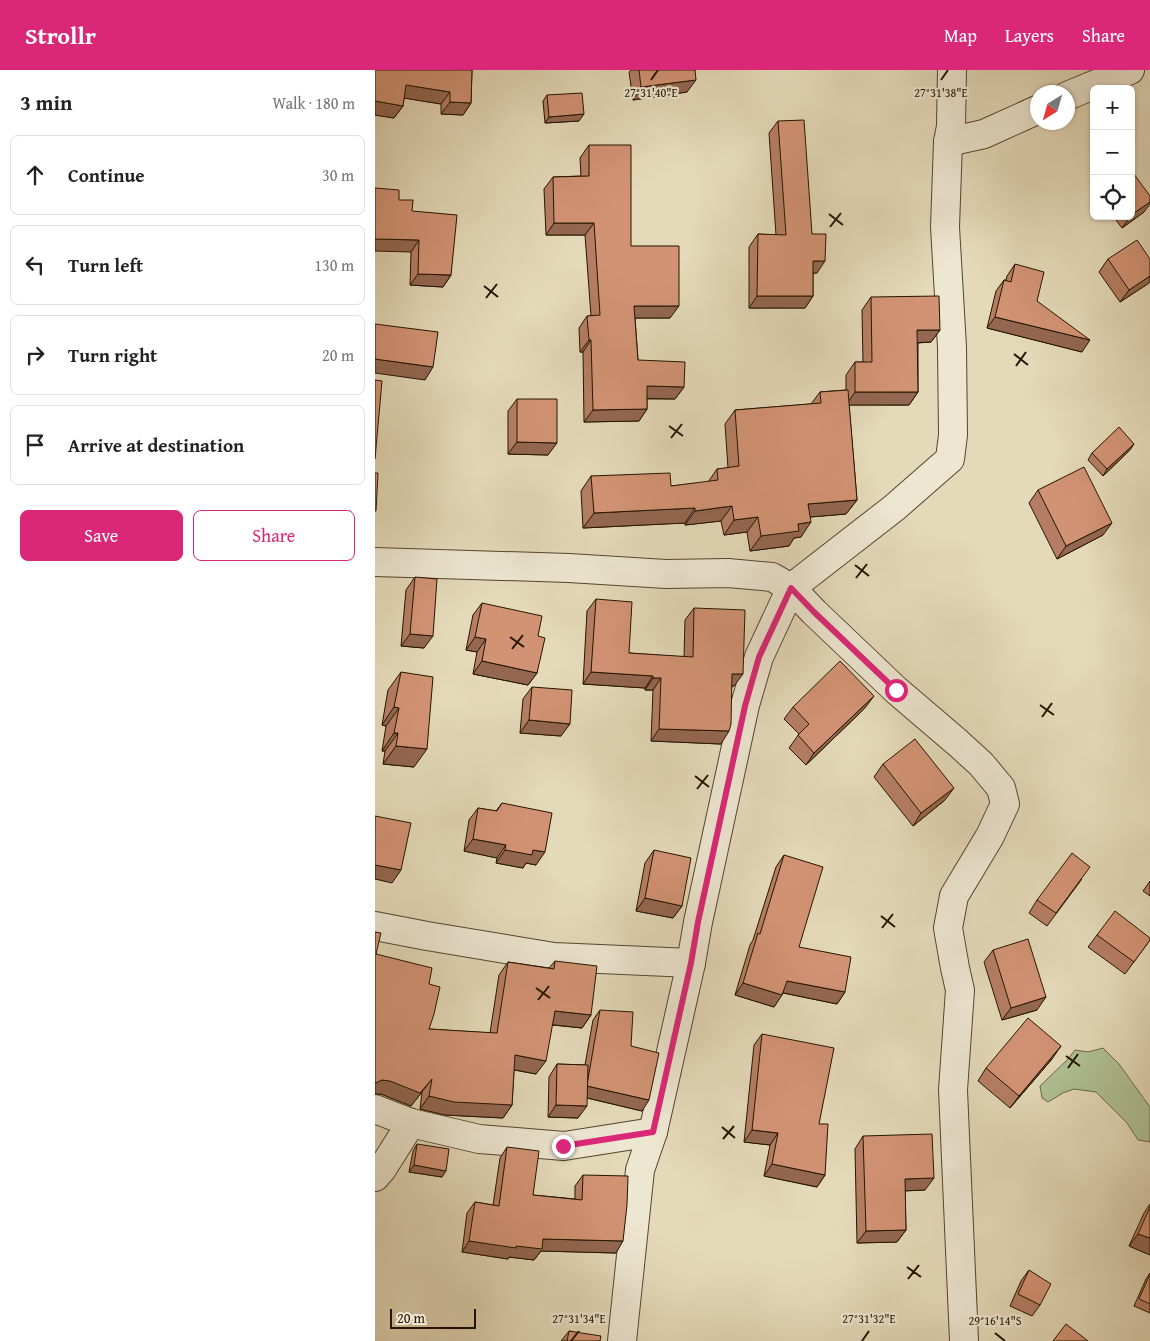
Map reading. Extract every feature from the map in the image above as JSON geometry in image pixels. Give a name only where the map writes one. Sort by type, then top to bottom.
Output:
[{"type":"street","points":[[621,1341],[641,1170],[653,1132],[745,706],[759,657],[791,588],[894,508],[950,459],[953,435],[952,347],[945,227],[952,70]]},
{"type":"street","points":[[1075,93],[1130,70]]},
{"type":"street","points":[[949,142],[984,134],[1030,113]]},
{"type":"street","points":[[375,562],[569,568],[665,574],[728,572],[772,577],[791,588],[896,690],[981,764],[1001,788],[1005,804],[990,836],[954,896],[948,928],[960,990],[953,1090],[964,1341]]},
{"type":"street","points":[[375,926],[554,957],[691,963]]},
{"type":"street","points":[[375,1109],[411,1123],[479,1139],[563,1146],[653,1132]]},
{"type":"street","points":[[375,1177],[411,1123]]},
{"type":"green space","points":[[1103,1048],[1119,1064],[1150,1107],[1150,1142],[1138,1140],[1127,1123],[1096,1092],[1074,1089],[1048,1102],[1042,1098],[1040,1086],[1075,1050],[1088,1052]]},
{"type":"building","points":[[375,70],[472,70],[471,103],[450,102],[450,92],[406,85],[403,106],[375,101]]},
{"type":"building","points":[[639,70],[695,70],[696,80],[641,87]]},
{"type":"building","points":[[582,93],[584,114],[549,117],[547,95]]},
{"type":"building","points":[[804,120],[812,234],[826,234],[825,261],[813,261],[813,296],[757,296],[758,234],[786,235],[778,121]]},
{"type":"building","points":[[589,145],[631,145],[631,246],[679,246],[679,306],[634,306],[638,360],[685,362],[684,387],[647,386],[647,409],[593,410],[591,340],[589,340],[587,316],[600,315],[594,223],[554,223],[553,177],[589,176]]},
{"type":"building","points":[[1135,175],[1150,196],[1150,202],[1135,212]]},
{"type":"building","points":[[375,188],[399,190],[399,200],[413,200],[412,211],[457,215],[451,275],[418,274],[419,240],[375,239]]},
{"type":"building","points":[[1137,240],[1150,259],[1150,276],[1129,290],[1108,259]]},
{"type":"building","points":[[1015,264],[1044,272],[1037,301],[1090,340],[995,317],[1004,280],[1011,282]]},
{"type":"building","points":[[939,296],[940,330],[917,330],[918,392],[855,392],[855,362],[872,362],[871,297]]},
{"type":"building","points":[[375,324],[438,332],[433,367],[375,359]]},
{"type":"building","points":[[375,380],[382,381],[375,459]]},
{"type":"building","points":[[848,390],[857,500],[808,504],[811,522],[798,524],[799,531],[761,536],[758,517],[734,520],[732,506],[695,511],[695,508],[594,513],[591,476],[670,473],[671,486],[718,480],[717,469],[739,466],[735,410],[821,403],[820,392]]},
{"type":"building","points":[[517,399],[557,399],[557,443],[517,442]]},
{"type":"building","points":[[1119,427],[1134,444],[1107,469],[1092,453]]},
{"type":"building","points":[[1084,467],[1112,523],[1066,546],[1038,490]]},
{"type":"building","points":[[375,473],[378,473],[376,511],[375,511]]},
{"type":"building","points":[[415,577],[437,579],[433,636],[410,634]]},
{"type":"building","points":[[596,599],[632,602],[629,653],[693,657],[694,608],[745,610],[743,674],[732,674],[731,724],[729,731],[659,729],[661,678],[591,672]]},
{"type":"building","points":[[482,603],[542,616],[538,636],[545,638],[537,673],[482,661],[486,639],[475,637]]},
{"type":"building","points":[[840,661],[874,696],[814,753],[798,735],[809,724],[793,707]]},
{"type":"building","points":[[401,672],[433,677],[427,749],[396,746],[398,733],[394,733],[399,708],[394,707]]},
{"type":"building","points":[[532,687],[572,690],[570,724],[529,720]]},
{"type":"building","points":[[915,739],[954,788],[921,813],[883,764]]},
{"type":"building","points":[[502,803],[552,813],[545,852],[533,850],[532,855],[505,850],[506,845],[473,839],[478,808],[497,811]]},
{"type":"building","points":[[375,816],[411,823],[401,870],[375,865]]},
{"type":"building","points":[[654,850],[691,858],[682,906],[645,898]]},
{"type":"building","points":[[1072,853],[1090,867],[1056,913],[1037,900]]},
{"type":"building","points":[[784,855],[823,867],[799,947],[851,957],[845,992],[787,981],[782,995],[743,983]]},
{"type":"building","points":[[1115,911],[1150,938],[1134,962],[1097,935]]},
{"type":"building","points":[[375,932],[381,933],[376,954],[432,968],[429,984],[440,987],[429,1029],[497,1033],[508,962],[554,969],[555,961],[597,966],[591,1015],[555,1011],[546,1061],[515,1055],[512,1105],[454,1102],[429,1096],[432,1079],[420,1093],[390,1081],[382,1080],[376,1083]]},
{"type":"building","points":[[1028,939],[1046,997],[1011,1008],[993,950]]},
{"type":"building","points":[[600,1010],[633,1012],[631,1046],[659,1053],[649,1100],[587,1086]]},
{"type":"building","points":[[1028,1018],[1061,1046],[1019,1096],[986,1068]]},
{"type":"building","points":[[762,1034],[834,1048],[819,1124],[828,1124],[825,1175],[772,1164],[778,1133],[752,1130]]},
{"type":"building","points":[[557,1064],[588,1065],[587,1106],[556,1105]]},
{"type":"building","points":[[932,1134],[934,1178],[905,1179],[906,1230],[866,1231],[863,1136]]},
{"type":"building","points":[[417,1144],[449,1149],[446,1171],[414,1165]]},
{"type":"building","points":[[507,1147],[539,1151],[533,1195],[582,1200],[583,1175],[628,1176],[623,1241],[543,1239],[542,1249],[516,1246],[516,1248],[469,1241],[475,1202],[499,1206]]},
{"type":"building","points":[[1150,1207],[1150,1238],[1138,1234]]},
{"type":"building","points":[[1029,1270],[1051,1284],[1040,1305],[1018,1294]]},
{"type":"building","points":[[1150,1274],[1150,1304],[1139,1299]]},
{"type":"building","points":[[1066,1324],[1088,1341],[1053,1341]]},
{"type":"building","points":[[569,1331],[601,1336],[600,1341],[567,1341]]},
{"type":"route","points":[[563,1146],[653,1132],[745,706],[759,657],[791,588],[896,690]]}]
